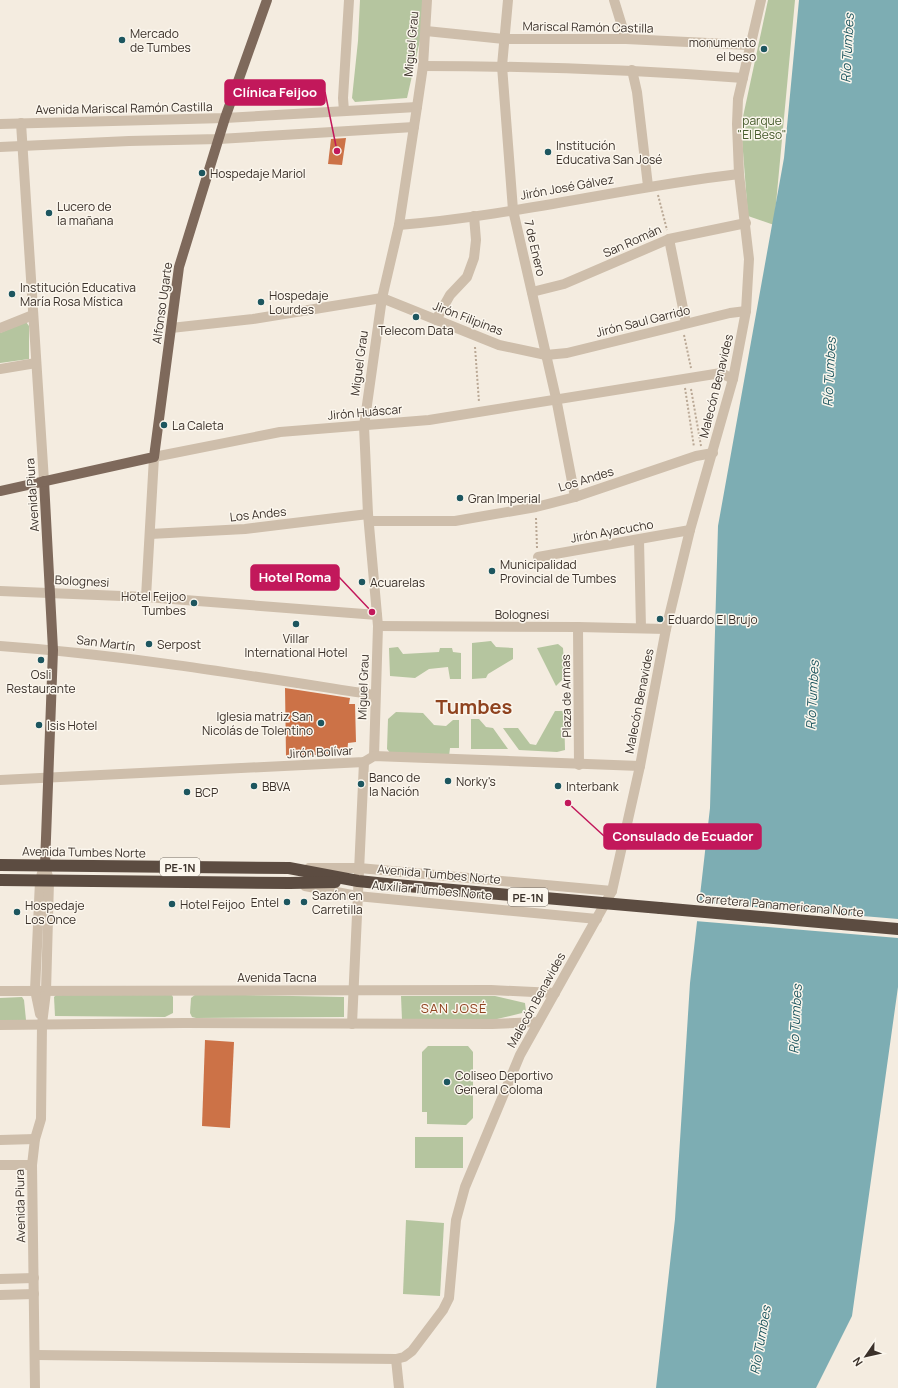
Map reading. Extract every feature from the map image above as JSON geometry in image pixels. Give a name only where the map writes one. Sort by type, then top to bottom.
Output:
[{"type":"highway","name":"Avenida Tumbes Norte","points":[[0,865],[289,868],[358,881],[660,908]]},
{"type":"highway","name":"Avenida Tumbes Norte","points":[[0,880],[290,883],[358,881]]},
{"type":"highway","name":"Carretera Panamericana Norte","points":[[660,908],[898,929]]},
{"type":"main road","name":"Alfonso Ugarte","points":[[154,457],[179,267],[225,118],[267,0]]},
{"type":"main road","name":"Jirón Huáscar","points":[[0,491],[154,457]]},
{"type":"main road","name":"Avenida Piura","points":[[44,481],[53,650],[45,865]]},
{"type":"street","points":[[344,111],[343,98],[349,0]]},
{"type":"street","name":"Miguel Grau","points":[[374,756],[378,626],[368,518],[364,426],[382,298],[399,225],[414,127],[423,66],[427,0]]},
{"type":"street","name":"7 de Enero","points":[[508,0],[502,66],[513,210],[556,398],[575,497]]},
{"type":"street","points":[[614,0],[626,39]]},
{"type":"street","name":"Malecón Benavides","points":[[396,1359],[404,1357],[412,1351],[426,1335],[443,1310],[449,1298],[456,1220],[465,1187],[520,1055],[612,890],[640,766],[666,629],[690,530],[733,379],[746,311],[749,259],[746,223],[739,174],[737,124],[738,99],[749,45],[761,0]]},
{"type":"street","name":"Mariscal Ramón Castilla","points":[[426,31],[504,39],[626,39],[749,45]]},
{"type":"street","points":[[423,66],[502,66],[632,70],[743,78]]},
{"type":"street","points":[[632,70],[637,92],[651,186]]},
{"type":"street","name":"Avenida Mariscal Ramón Castilla","points":[[0,124],[225,118],[417,106]]},
{"type":"street","name":"Avenida Piura","points":[[21,123],[44,481]]},
{"type":"street","points":[[0,147],[129,141],[219,139],[414,127]]},
{"type":"street","name":"Jirón José Gálvez","points":[[399,225],[438,222],[651,186],[739,174]]},
{"type":"street","points":[[436,320],[450,295],[467,277],[474,258],[476,240],[474,216]]},
{"type":"street","name":"San Román","points":[[532,292],[564,284],[669,239],[746,223]]},
{"type":"street","points":[[669,239],[684,324]]},
{"type":"street","points":[[172,328],[253,319],[382,298]]},
{"type":"street","name":"Jirón Filipinas","points":[[382,298],[499,345],[546,355]]},
{"type":"street","name":"Jirón Saul Garrido","points":[[546,355],[567,352],[730,313],[746,311]]},
{"type":"street","points":[[0,328],[33,315]]},
{"type":"street","points":[[0,369],[36,363]]},
{"type":"street","name":"Jirón Huáscar","points":[[154,457],[280,432],[429,420],[556,398],[721,373],[733,379]]},
{"type":"street","name":"Los Andes","points":[[150,534],[245,529],[368,518],[455,521],[536,507],[575,497],[699,455],[713,453]]},
{"type":"street","name":"Alfonso Ugarte","points":[[146,597],[154,457]]},
{"type":"street","name":"Jirón Ayacucho","points":[[538,557],[690,530]]},
{"type":"street","points":[[639,540],[641,628]]},
{"type":"street","name":"Bolognesi","points":[[0,591],[146,597],[377,615]]},
{"type":"street","name":"Bolognesi","points":[[378,626],[666,629]]},
{"type":"street","name":"Plaza de Armas","points":[[578,627],[579,765]]},
{"type":"street","name":"San Martín","points":[[0,646],[53,650],[232,673],[375,695]]},
{"type":"street","points":[[374,756],[579,765],[640,766]]},
{"type":"street","name":"Jirón Bolívar","points":[[0,780],[48,779],[364,762],[374,756]]},
{"type":"street","points":[[352,1024],[364,762]]},
{"type":"street","name":"Avenida Piura","points":[[42,1024],[35,990],[45,865]]},
{"type":"street","name":"Auxiliar Tumbes Norte","points":[[289,868],[359,868],[612,890]]},
{"type":"street","name":"Avenida Piura","points":[[35,1388],[36,1355],[32,1165],[35,1139],[41,1119],[42,1024],[46,992],[44,881]]},
{"type":"street","name":"Auxiliar Tumbes Norte","points":[[290,883],[357,896],[597,919]]},
{"type":"street","name":"Avenida Tacna","points":[[0,991],[35,990],[46,992],[184,989],[491,990],[555,993]]},
{"type":"street","points":[[0,1025],[492,1024],[538,1022]]},
{"type":"street","points":[[0,1140],[35,1139]]},
{"type":"street","points":[[0,1165],[32,1165]]},
{"type":"street","points":[[0,1279],[34,1278]]},
{"type":"street","points":[[0,1295],[34,1294]]},
{"type":"street","points":[[36,1355],[396,1359],[399,1388]]},
{"type":"path","points":[[651,186],[669,239]]},
{"type":"path","points":[[684,324],[688,378],[699,455]]},
{"type":"path","points":[[474,336],[480,411]]},
{"type":"path","points":[[688,378],[699,455]]},
{"type":"path","points":[[536,507],[538,557]]},
{"type":"green space","points":[[360,0],[423,0],[421,36],[407,98],[355,102],[352,98],[358,41]]},
{"type":"green space","name":"parque \"El Beso\"","points":[[768,0],[795,0],[774,225],[748,216],[741,126]]},
{"type":"green space","points":[[26,322],[29,326],[29,359],[0,363],[0,333]]},
{"type":"green space","points":[[491,641],[496,647],[513,648],[513,659],[488,674],[486,678],[472,679],[472,643]]},
{"type":"green space","points":[[558,644],[563,648],[565,677],[556,686],[537,648]]},
{"type":"green space","points":[[398,647],[403,654],[439,652],[440,648],[452,648],[453,652],[461,653],[461,679],[450,679],[448,667],[429,669],[415,678],[390,676],[389,648]]},
{"type":"green space","points":[[555,711],[564,711],[565,750],[557,752],[519,750],[503,728],[518,728],[530,744],[536,745]]},
{"type":"green space","points":[[396,712],[423,713],[434,725],[446,726],[453,720],[459,720],[459,748],[450,748],[449,756],[391,754],[387,749],[388,719]]},
{"type":"green space","points":[[471,719],[479,719],[486,727],[493,728],[508,749],[471,749]]},
{"type":"green space","points":[[57,994],[171,994],[173,997],[173,1013],[165,1017],[55,1016],[54,997]]},
{"type":"green space","points":[[196,994],[344,997],[344,1017],[196,1018],[192,1017],[190,1013],[191,998]]},
{"type":"green space","points":[[401,996],[495,996],[525,1003],[526,1011],[493,1020],[402,1020]]},
{"type":"green space","points":[[22,997],[24,1000],[26,1020],[0,1022],[0,998]]},
{"type":"green space","name":"Coliseo Deportivo General Coloma","points":[[428,1046],[468,1046],[473,1052],[473,1118],[466,1125],[427,1124],[427,1112],[422,1112],[422,1052]]},
{"type":"green space","points":[[415,1137],[463,1137],[463,1168],[415,1168]]},
{"type":"green space","points":[[406,1220],[444,1223],[440,1296],[403,1294]]},
{"type":"water","name":"Río Tumbes","points":[[799,0],[898,0],[898,987],[852,1316],[816,1388],[656,1388],[675,1219],[690,983],[710,808],[718,526],[784,158]]},
{"type":"pier","points":[[697,902],[898,919],[898,938],[695,921]]},
{"type":"building","points":[[346,138],[342,165],[328,164],[331,139]]},
{"type":"building","name":"Iglesia matriz San Nicolás de Tolentino","points":[[285,688],[350,698],[349,704],[355,704],[356,742],[348,743],[347,754],[286,756]]},
{"type":"building","points":[[205,1040],[234,1042],[230,1128],[202,1126]]},
{"type":"place","name":"Mercado de Tumbes","points":[[122,40]]},
{"type":"place","name":"monumento el beso","points":[[764,49]]},
{"type":"place","name":"Clínica Feijoo","points":[[337,151]]},
{"type":"place","name":"Institución Educativa San José","points":[[548,152]]},
{"type":"place","name":"Hospedaje Mariol","points":[[202,173]]},
{"type":"place","name":"Lucero de la mañana","points":[[49,213]]},
{"type":"place","name":"Institución Educativa María Rosa Mística","points":[[12,294]]},
{"type":"place","name":"Hospedaje Lourdes","points":[[261,302]]},
{"type":"place","name":"Telecom Data","points":[[416,317]]},
{"type":"place","name":"La Caleta","points":[[164,425]]},
{"type":"place","name":"Gran Imperial","points":[[460,498]]},
{"type":"place","name":"Municipalidad Provincial de Tumbes","points":[[492,571]]},
{"type":"place","name":"Acuarelas","points":[[362,582]]},
{"type":"place","name":"Hotel Feijoo Tumbes","points":[[194,603]]},
{"type":"place","name":"Hotel Roma","points":[[372,612]]},
{"type":"place","name":"Eduardo El Brujo","points":[[660,619]]},
{"type":"place","name":"Villar International Hotel","points":[[296,624]]},
{"type":"place","name":"Serpost","points":[[149,644]]},
{"type":"place","name":"Osli Restaurante","points":[[41,660]]},
{"type":"place","name":"Iglesia matriz San Nicolás de Tolentino","points":[[321,723]]},
{"type":"place","name":"Isis Hotel","points":[[39,725]]},
{"type":"place","name":"Norky's","points":[[448,781]]},
{"type":"place","name":"Banco de la Nación","points":[[361,784]]},
{"type":"place","name":"BBVA","points":[[254,786]]},
{"type":"place","name":"Interbank","points":[[558,786]]},
{"type":"place","name":"BCP","points":[[187,792]]},
{"type":"place","name":"Consulado de Ecuador","points":[[568,803]]},
{"type":"place","name":"Entel","points":[[287,902]]},
{"type":"place","name":"Sazón en Carretilla","points":[[304,902]]},
{"type":"place","name":"Hotel Feijoo","points":[[172,904]]},
{"type":"place","name":"Hospedaje Los Once","points":[[17,912]]},
{"type":"place","name":"Coliseo Deportivo General Coloma","points":[[447,1082]]},
{"type":"district","name":"Tumbes","points":[[474,706]]},
{"type":"district","name":"SAN JOSÉ","points":[[454,1008]]}]
